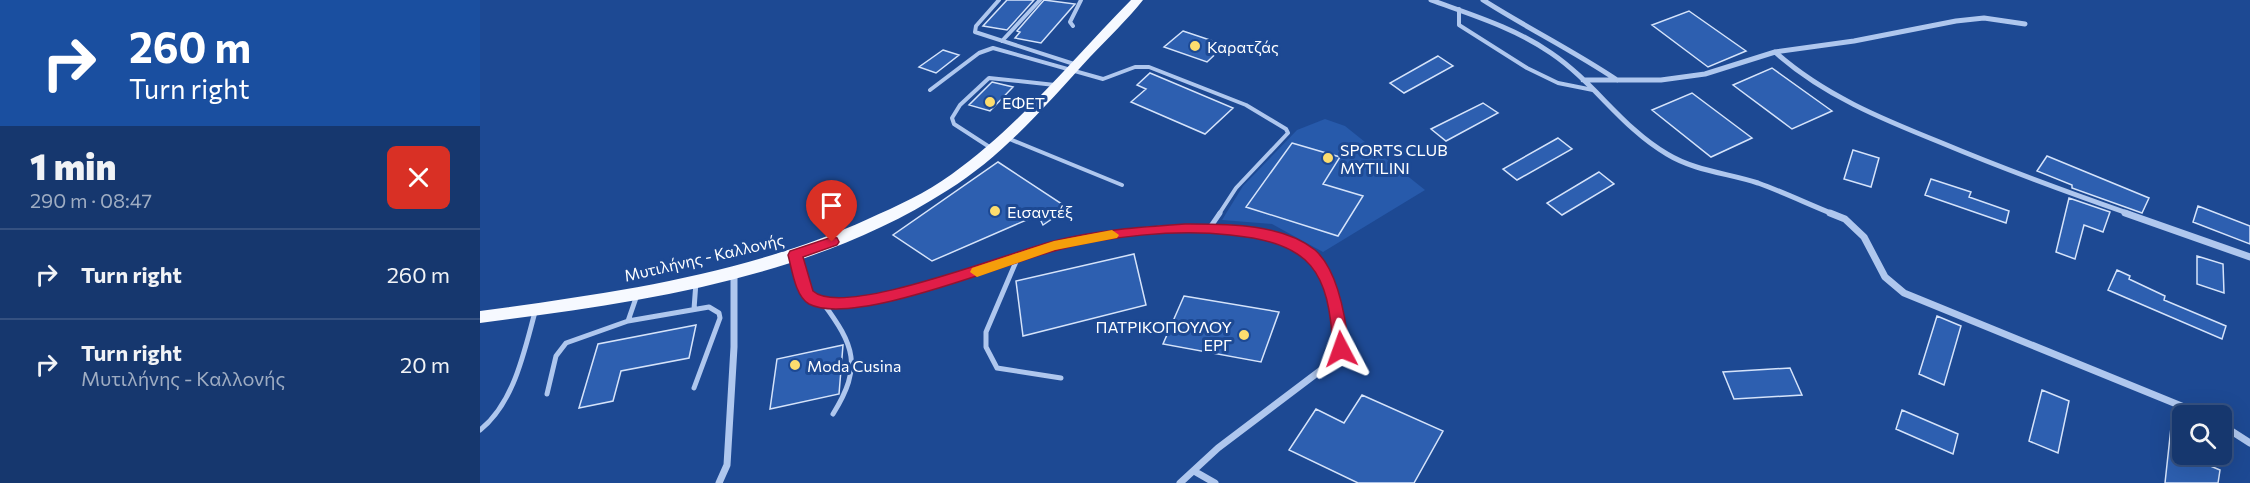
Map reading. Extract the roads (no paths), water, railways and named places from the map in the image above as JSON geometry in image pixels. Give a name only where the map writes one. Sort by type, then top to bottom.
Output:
[{"type":"main road","name":"Μυτιλήνης - Καλλονής","points":[[1076,62],[1124,0]]},
{"type":"main road","name":"Μυτιλήνης - Καλλονής","points":[[480,317],[638,293],[696,281],[795,255],[874,224],[920,201],[957,177],[993,149],[1137,0]]},
{"type":"street","points":[[1431,0],[1502,26],[1551,53],[1593,90],[1636,133],[1668,155],[1695,168],[1720,172],[1757,183],[1845,219],[1864,237],[1885,278],[1904,293],[2179,405]]},
{"type":"street","points":[[1483,0],[1516,21],[1575,52],[1618,80]]},
{"type":"street","points":[[1583,81],[1661,80],[1705,74],[1775,52],[1854,41],[1956,21],[1984,18],[2025,24]]},
{"type":"street","points":[[1775,52],[1791,68],[1896,124],[2098,204],[2250,256]]},
{"type":"street","points":[[795,255],[807,293],[813,299],[823,303],[842,304],[931,286],[1054,246],[1152,230],[1209,229],[1264,233],[1281,238],[1311,255],[1322,270],[1339,315],[1341,349],[1333,362],[1218,448],[1180,483]]},
{"type":"street","points":[[719,483],[728,465],[734,347],[734,272]]},
{"type":"street","points":[[2232,431],[2250,443]]},
{"type":"street","points":[[1194,471],[1215,483]]},
{"type":"lane","points":[[999,0],[975,30],[977,34],[1076,62],[1105,79],[1135,67],[1149,67],[1246,105],[1286,129],[1287,135],[1236,188],[1209,229]]},
{"type":"lane","points":[[1002,41],[1040,0]]},
{"type":"lane","points":[[1073,26],[1070,22],[1081,0]]},
{"type":"lane","points":[[1459,9],[1460,25],[1527,68],[1558,83],[1593,90]]},
{"type":"lane","points":[[930,90],[980,53],[993,48],[1076,62]]},
{"type":"lane","points":[[993,149],[954,124],[952,116],[960,105],[989,78],[1055,85]]},
{"type":"lane","points":[[1005,137],[1122,185]]},
{"type":"lane","points":[[1018,257],[986,332],[986,347],[997,368],[1061,378]]},
{"type":"lane","points":[[694,309],[696,281]]},
{"type":"lane","points":[[628,321],[638,293]]},
{"type":"lane","points":[[823,303],[848,341],[849,382],[844,397],[833,414]]},
{"type":"lane","points":[[547,394],[556,356],[566,343],[628,321],[709,307],[719,313],[720,318],[694,388]]},
{"type":"lane","points":[[480,430],[496,416],[512,382],[536,310]]},
{"type":"place","name":"Καρατζάς","points":[[1195,46]]},
{"type":"place","name":"ΕΦΕΤ","points":[[990,102]]},
{"type":"place","name":"SPORTS CLUB MYTILINI","points":[[1328,158]]},
{"type":"place","name":"Εισαντέξ","points":[[995,211]]},
{"type":"place","name":"ΠΑΤΡΙΚΟΠΟΥΛΟΥ ΕΡΓ","points":[[1244,335]]},
{"type":"place","name":"Moda Cusina","points":[[795,365]]}]
